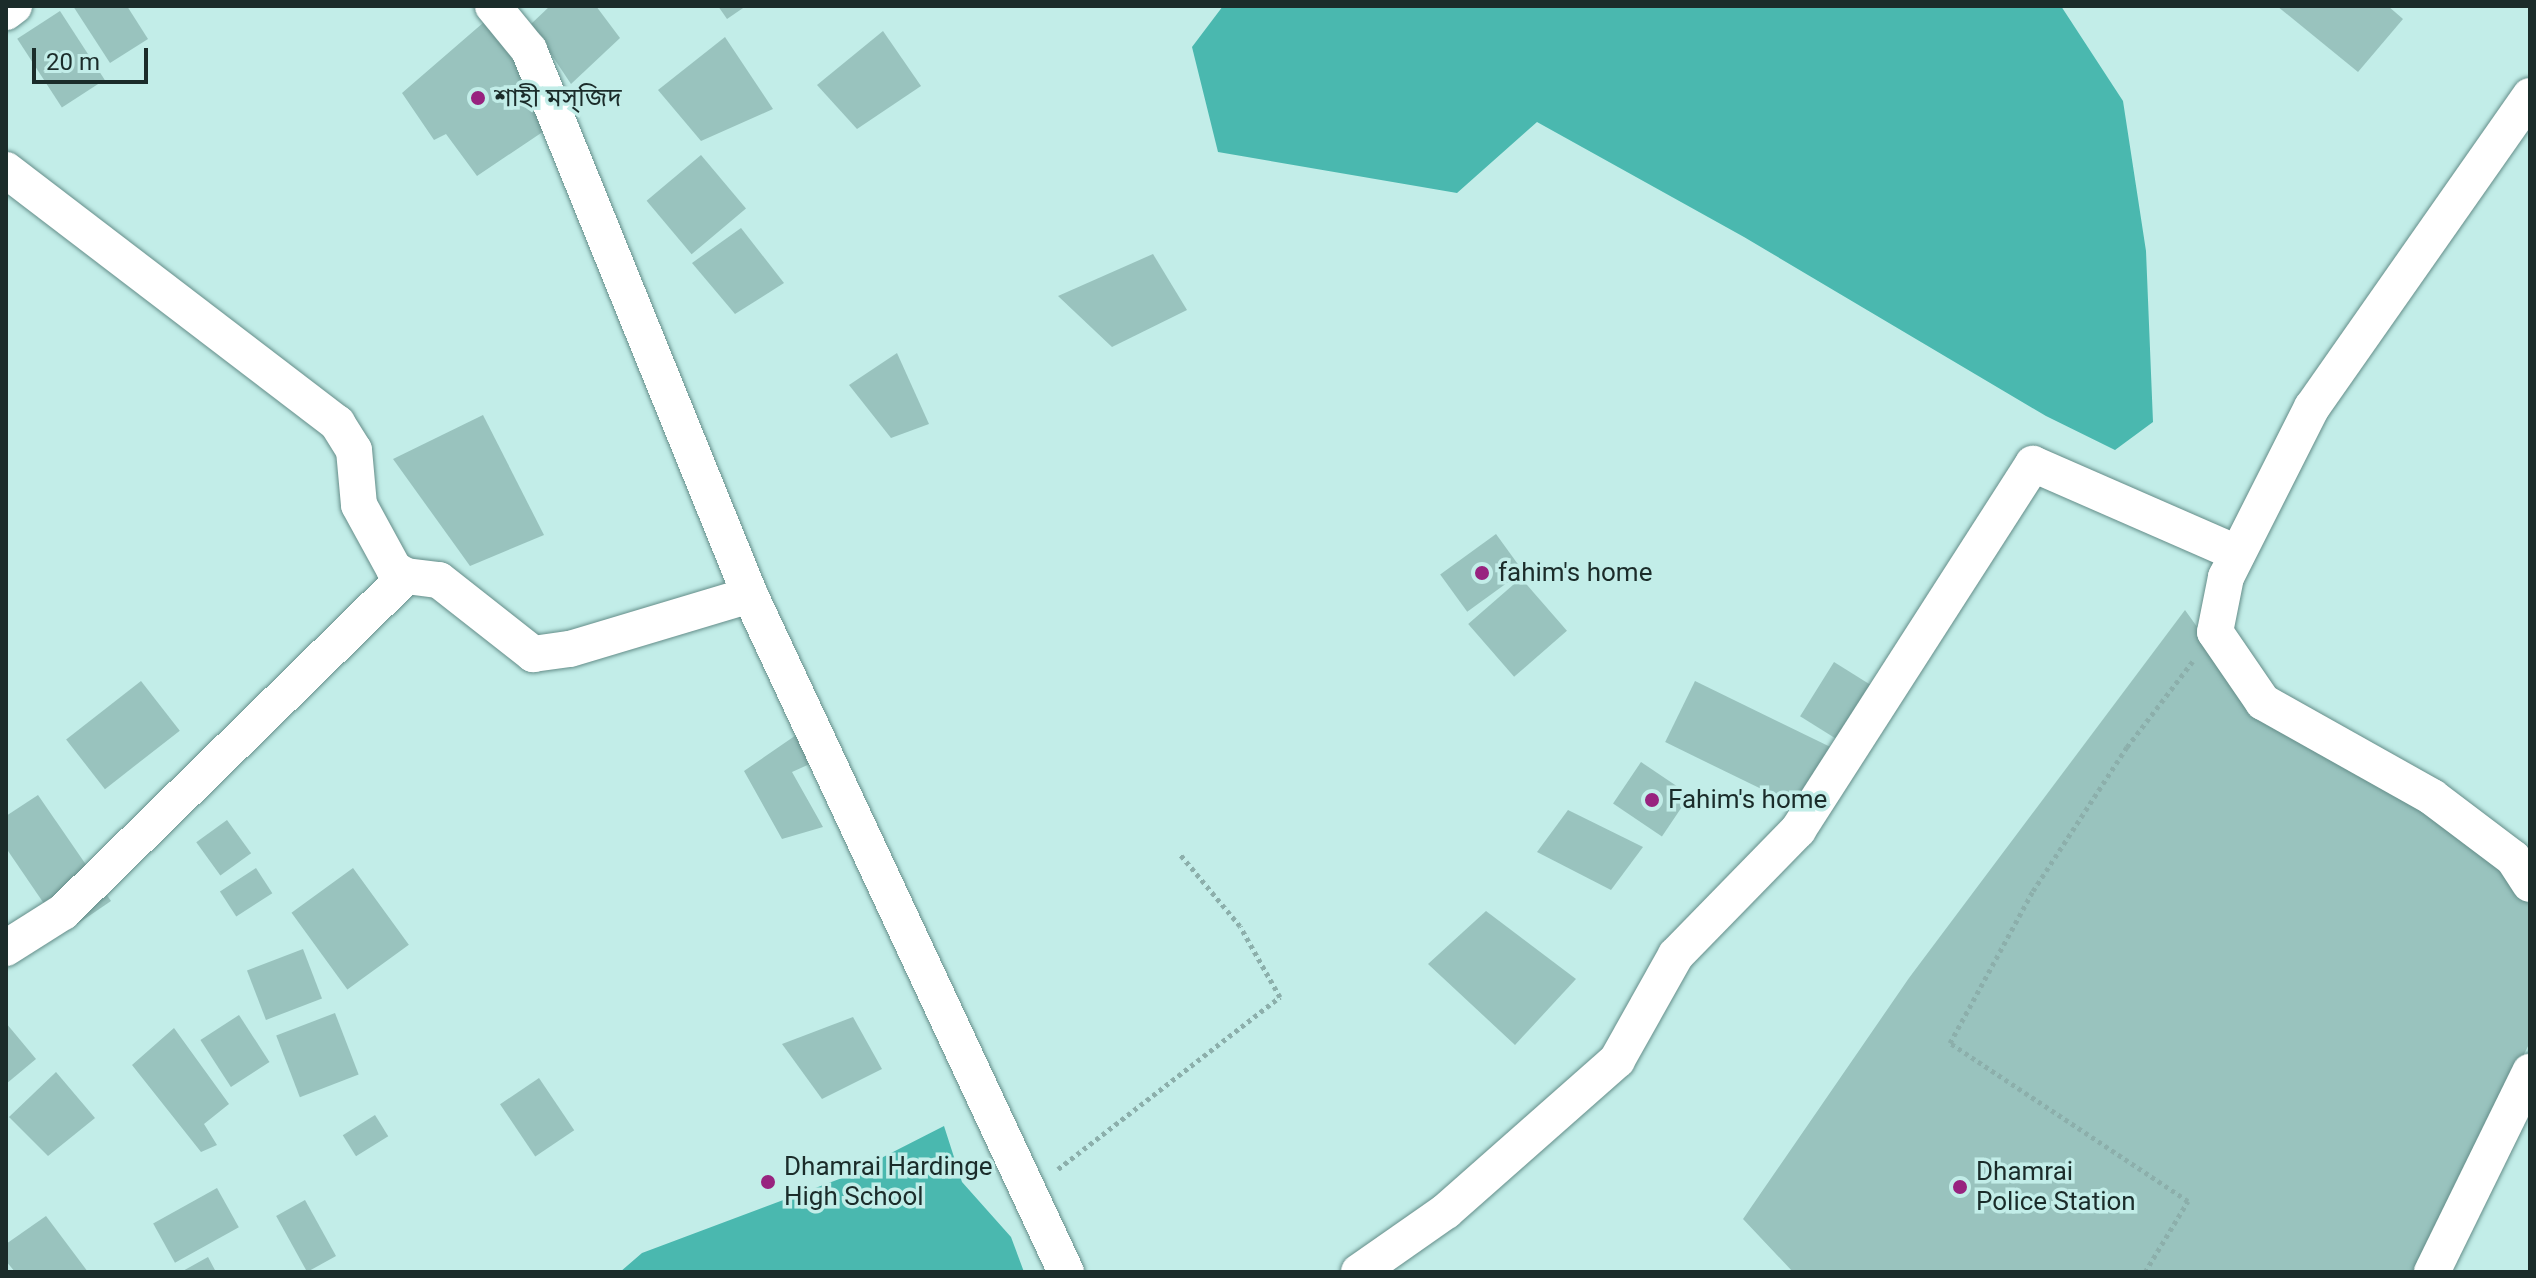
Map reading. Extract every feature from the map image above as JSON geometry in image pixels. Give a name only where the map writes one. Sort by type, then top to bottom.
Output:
[{"type":"street","points":[[6,12],[14,6]]},
{"type":"street","points":[[493,6],[529,50],[750,595],[1066,1272]]},
{"type":"street","points":[[2530,96],[2312,407],[2226,577],[2215,632],[2263,702],[2432,797],[2513,858],[2530,884]]},
{"type":"street","points":[[6,170],[337,423],[354,450],[359,505],[394,569],[406,576],[439,580],[533,654],[570,649],[750,595]]},
{"type":"street","points":[[1359,1272],[1446,1211],[1617,1060],[1676,955],[1798,830],[2033,464],[2237,553]]},
{"type":"street","points":[[6,948],[63,912],[406,576]]},
{"type":"street","points":[[2432,1272],[2530,1072]]},
{"type":"path","points":[[2145,1272],[2188,1201],[1950,1043],[2033,891],[2127,747],[2215,632]]},
{"type":"path","points":[[1028,1191],[1280,997],[1240,926],[1180,854]]},
{"type":"water","points":[[1223,6],[2061,6],[2123,101],[2146,251],[2153,422],[2115,450],[2046,416],[1744,237],[1537,122],[1457,193],[1218,152],[1192,47]]},
{"type":"water","points":[[944,1126],[962,1182],[1011,1237],[1024,1272],[620,1272],[642,1253],[842,1178]]},
{"type":"building","points":[[73,6],[127,6],[148,39],[110,63]]},
{"type":"building","points":[[550,6],[596,6],[620,38],[571,84],[531,24]]},
{"type":"building","points":[[718,6],[746,6],[727,19]]},
{"type":"building","points":[[2277,6],[2388,6],[2403,19],[2358,72]]},
{"type":"building","points":[[60,11],[105,80],[62,108],[17,39]]},
{"type":"building","points":[[491,16],[553,125],[477,176],[446,134],[434,140],[402,93]]},
{"type":"building","points":[[883,31],[921,86],[857,129],[817,85]]},
{"type":"building","points":[[725,37],[773,109],[701,141],[658,90]]},
{"type":"building","points":[[701,155],[746,209],[692,254],[647,201]]},
{"type":"building","points":[[741,228],[784,283],[735,314],[692,263]]},
{"type":"building","points":[[1153,254],[1187,310],[1112,347],[1058,296]]},
{"type":"building","points":[[897,353],[929,424],[891,438],[849,385]]},
{"type":"building","points":[[483,415],[544,535],[470,566],[393,459]]},
{"type":"building","name":"fahim's home","points":[[1496,534],[1523,571],[1467,612],[1440,575]]},
{"type":"building","points":[[1521,578],[1567,631],[1514,677],[1468,624]]},
{"type":"building","points":[[2185,610],[2253,705],[2501,861],[2530,907],[2530,1042],[2418,1272],[1793,1272],[1743,1219],[1909,978]]},
{"type":"building","points":[[1834,662],[1897,701],[1863,755],[1800,716]]},
{"type":"building","points":[[141,681],[180,731],[105,789],[66,739]]},
{"type":"building","points":[[1695,681],[1847,755],[1817,816],[1665,742]]},
{"type":"building","points":[[802,731],[812,763],[792,772],[823,827],[782,839],[744,771]]},
{"type":"building","name":"Fahim's home","points":[[1641,762],[1690,795],[1662,836],[1613,803]]},
{"type":"building","points":[[38,795],[111,901],[64,933],[6,848],[6,816]]},
{"type":"building","points":[[1568,810],[1643,847],[1611,890],[1537,852]]},
{"type":"building","points":[[227,820],[251,853],[220,876],[196,842]]},
{"type":"building","points":[[256,868],[272,893],[236,917],[220,891]]},
{"type":"building","points":[[353,868],[409,945],[347,990],[292,913]]},
{"type":"building","points":[[1486,911],[1576,979],[1515,1045],[1428,964]]},
{"type":"building","points":[[303,949],[322,998],[266,1020],[247,971]]},
{"type":"building","points":[[335,1013],[359,1075],[300,1097],[276,1036]]},
{"type":"building","points":[[239,1015],[269,1062],[231,1087],[200,1040]]},
{"type":"building","points":[[853,1017],[882,1069],[822,1099],[782,1044]]},
{"type":"building","points":[[6,1023],[36,1059],[6,1084]]},
{"type":"building","points":[[174,1028],[229,1104],[204,1124],[217,1145],[201,1152],[132,1065]]},
{"type":"building","points":[[56,1072],[95,1118],[48,1156],[9,1117]]},
{"type":"building","points":[[539,1078],[574,1130],[535,1157],[500,1104]]},
{"type":"building","points":[[375,1115],[388,1136],[356,1156],[343,1135]]},
{"type":"building","points":[[217,1188],[239,1227],[175,1263],[153,1223]]},
{"type":"building","points":[[305,1200],[336,1256],[307,1272],[276,1216]]},
{"type":"building","points":[[46,1216],[88,1272],[15,1272],[6,1261],[6,1244]]},
{"type":"building","points":[[208,1257],[216,1272],[181,1272]]},
{"type":"place","name":"শাহী মস্জিদ","points":[[478,98]]},
{"type":"place","name":"fahim's home","points":[[1482,573]]},
{"type":"place","name":"Fahim's home","points":[[1652,800]]},
{"type":"place","name":"Dhamrai Hardinge High School","points":[[768,1182]]},
{"type":"place","name":"Dhamrai Police Station","points":[[1960,1187]]}]
